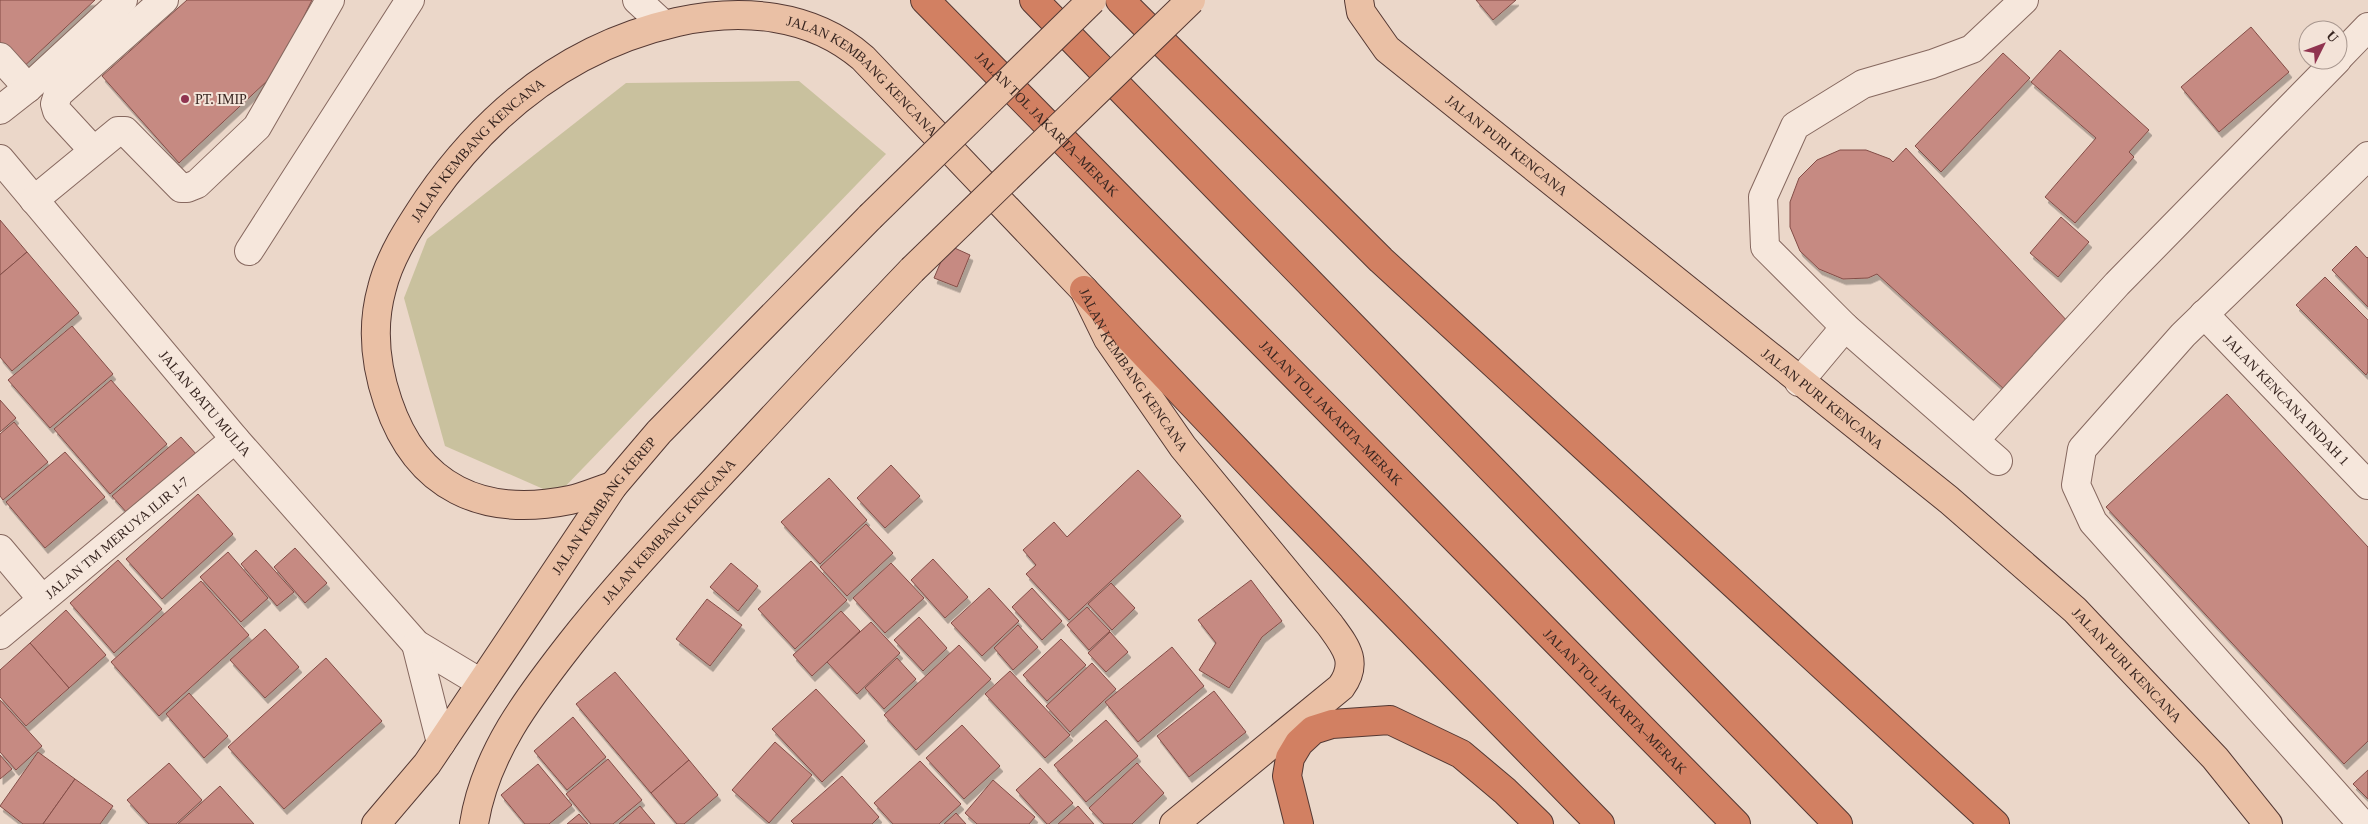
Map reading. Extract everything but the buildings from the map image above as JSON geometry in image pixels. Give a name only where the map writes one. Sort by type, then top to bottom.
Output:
[{"type":"highway","name":"JALAN TOL JAKARTA–MERAK","points":[[925,0],[1736,824]]},
{"type":"highway","points":[[1034,0],[1838,824]]},
{"type":"highway","points":[[1120,0],[1380,260],[1995,824]]},
{"type":"highway","points":[[1084,290],[1278,494],[1600,824]]},
{"type":"highway","points":[[1299,824],[1287,776],[1290,758],[1299,743],[1313,730],[1332,724],[1390,720],[1460,754],[1505,791],[1539,824]]},
{"type":"main road","name":"JALAN KEMBANG KEREP","points":[[376,824],[412,784],[614,486],[659,432],[870,217],[1092,0]]},
{"type":"main road","name":"JALAN KEMBANG KENCANA","points":[[474,824],[483,785],[492,761],[505,737],[535,688],[599,607],[912,270],[1192,0]]},
{"type":"main road","name":"JALAN PURI KENCANA","points":[[1359,0],[1361,12],[1387,49],[1948,500],[2075,610],[2215,758],[2268,824]]},
{"type":"main road","name":"JALAN KEMBANG KENCANA","points":[[614,486],[574,499],[524,506],[489,502],[471,497],[436,478],[411,450],[390,408],[378,364],[375,324],[382,287],[404,237],[440,183],[479,134],[521,96],[565,65],[617,40],[664,25],[715,16],[732,7],[795,21],[833,36],[850,47],[1084,290],[1108,339],[1183,446],[1344,644],[1350,664],[1349,675],[1341,687],[1174,824]]},
{"type":"street","points":[[0,110],[28,88],[123,0]]},
{"type":"street","points":[[93,150],[56,111],[55,104],[58,94],[164,0]]},
{"type":"street","points":[[34,200],[118,131],[125,131],[176,185],[187,188],[197,184],[257,128],[330,0]]},
{"type":"street","points":[[248,251],[410,0]]},
{"type":"street","points":[[637,0],[664,25]]},
{"type":"street","points":[[1998,461],[1845,328],[1765,247],[1763,197],[1794,126],[1863,84],[1932,64],[1972,49],[2024,0]]},
{"type":"street","points":[[2348,48],[2368,27]]},
{"type":"street","points":[[0,57],[28,88]]},
{"type":"street","points":[[1975,440],[2116,284],[2326,70]]},
{"type":"street","points":[[2362,824],[2093,522],[2076,485],[2082,449],[2182,335],[2368,156]]},
{"type":"street","name":"JALAN BATU MULIA","points":[[0,159],[235,439],[416,644],[481,683]]},
{"type":"street","name":"JALAN KENCANA INDAH 1","points":[[2204,314],[2368,485]]},
{"type":"street","points":[[1799,382],[1845,328]]},
{"type":"street","name":"JALAN TM MERUYA ILIR J-7","points":[[0,635],[235,439]]},
{"type":"street","points":[[0,549],[42,599]]},
{"type":"street","name":"JALAN BATU MULIA","points":[[416,644],[441,743]]},
{"type":"shaded area","points":[[799,81],[886,154],[557,495],[445,446],[404,298],[427,239],[626,83]]},
{"type":"place","name":"PT. IMIP","points":[[185,99]]}]
